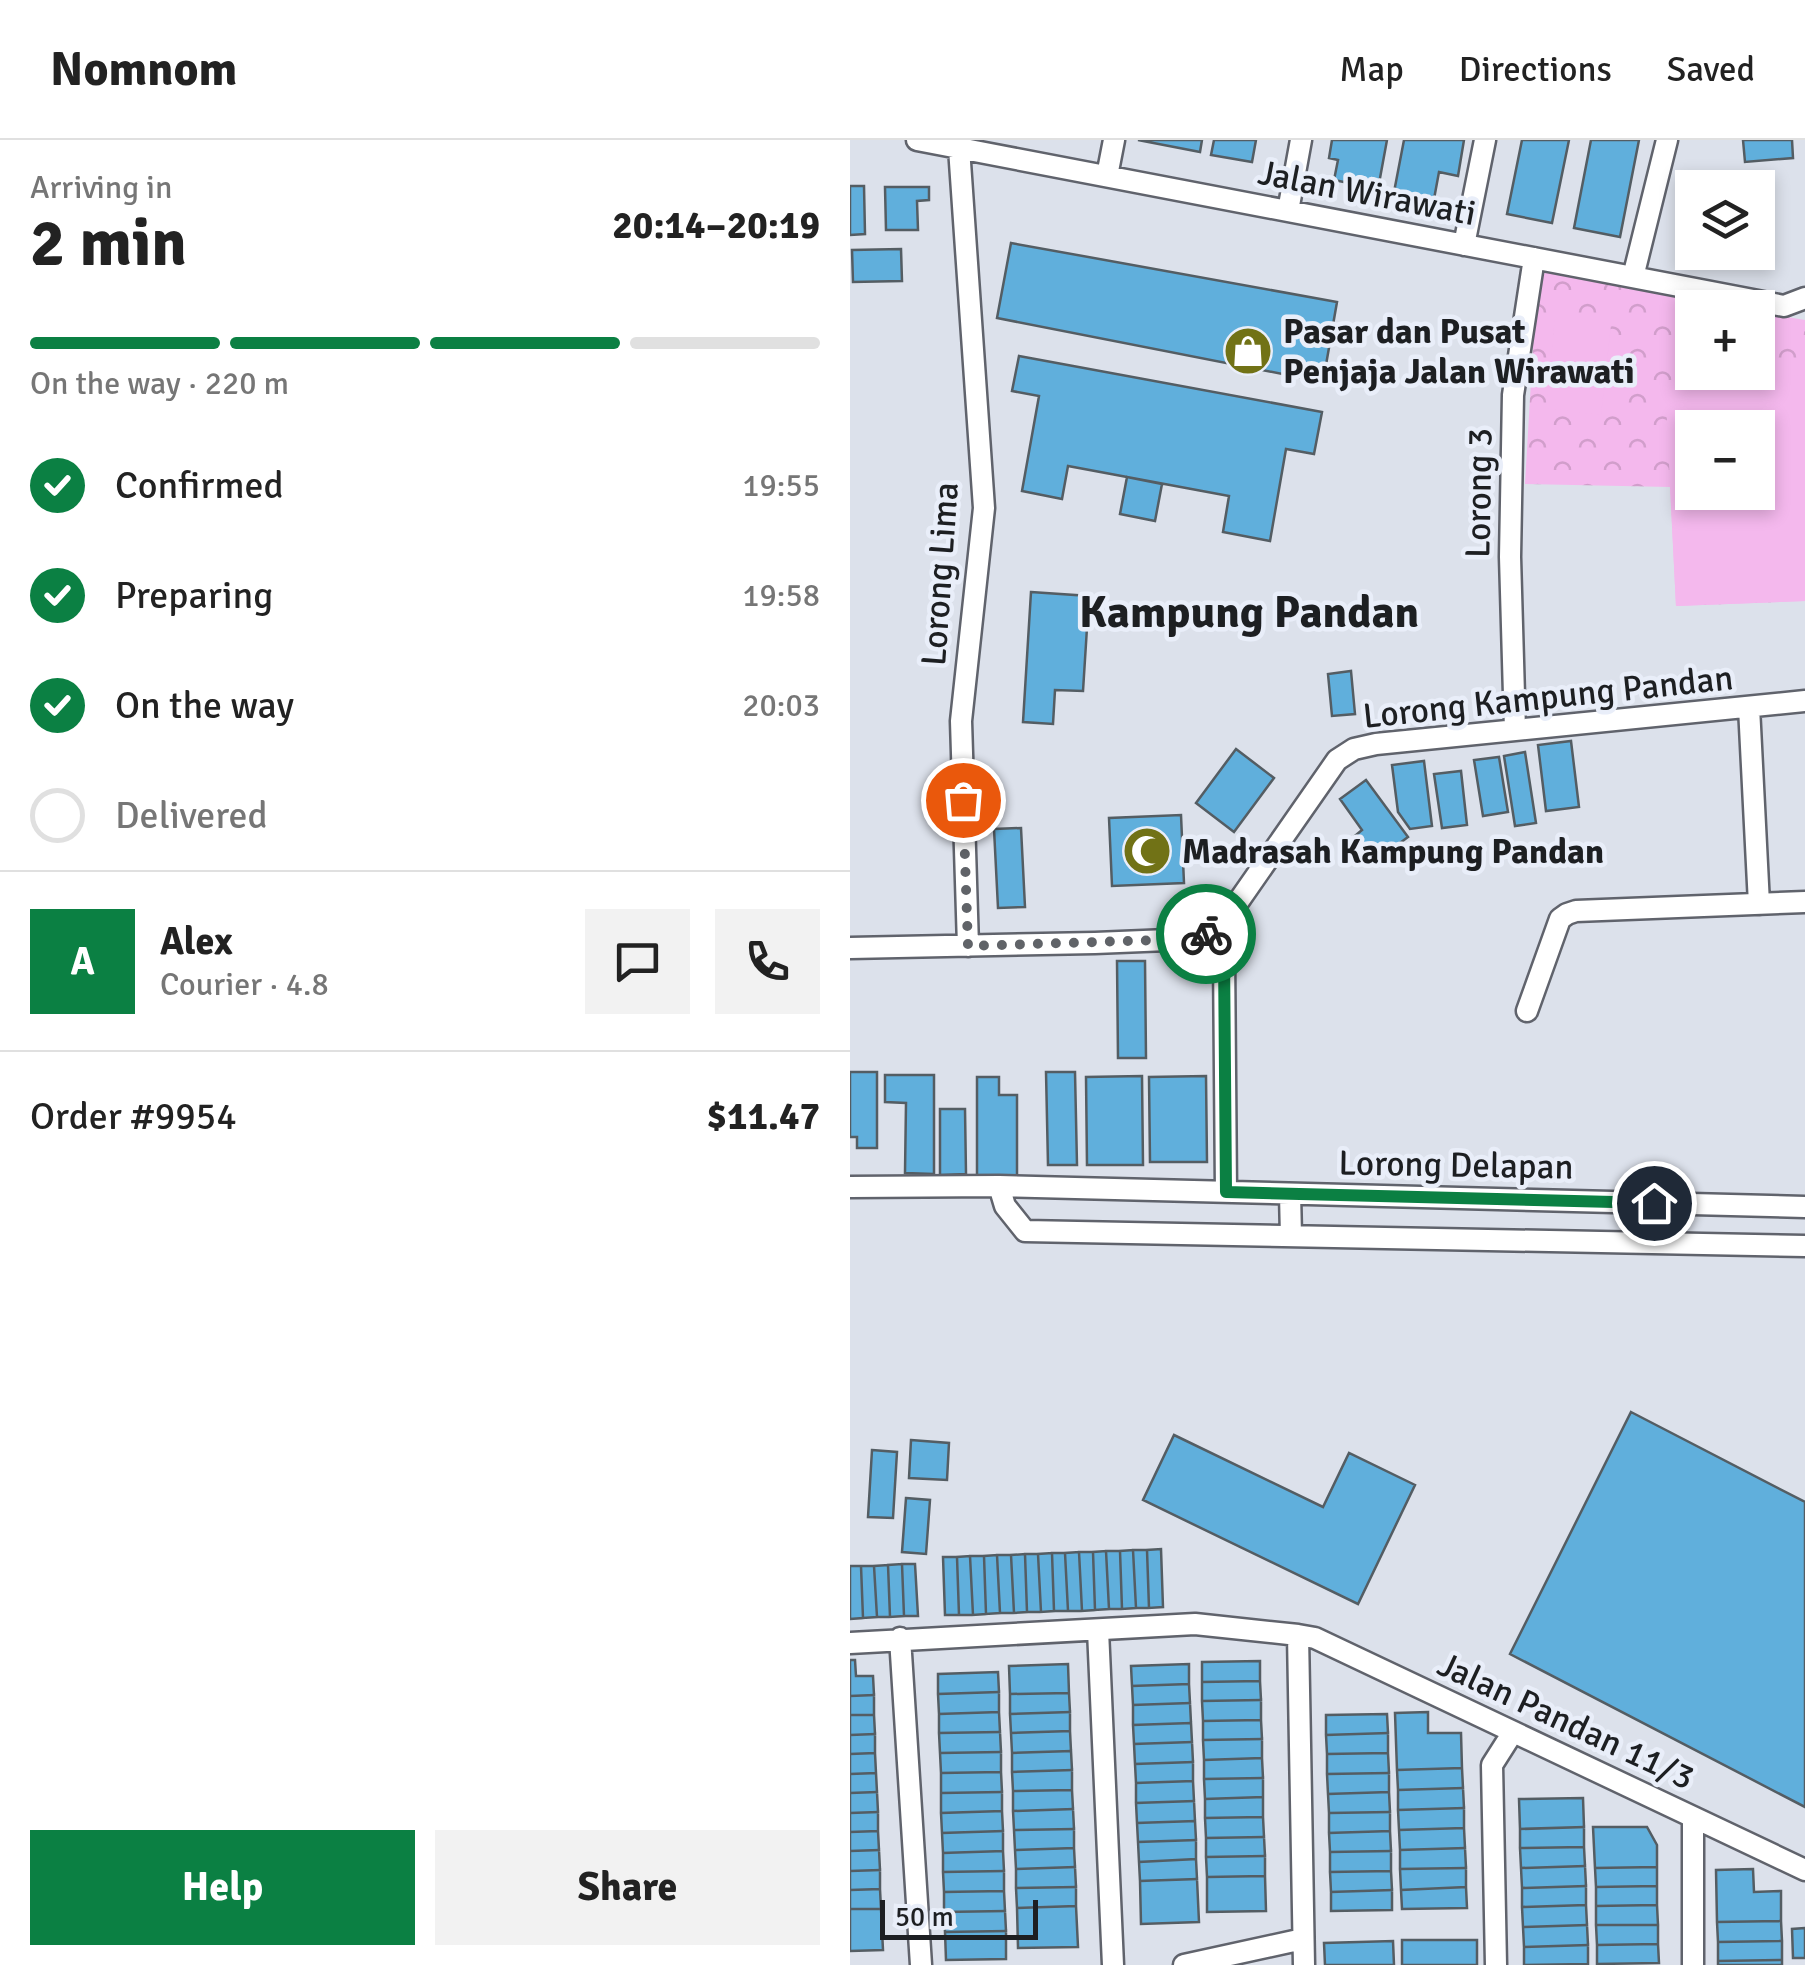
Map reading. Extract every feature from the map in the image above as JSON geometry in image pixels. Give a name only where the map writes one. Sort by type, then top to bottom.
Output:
[{"type":"street","name":"Jalan Wirawati","points":[[918,140],[1784,306],[1805,299]]},
{"type":"street","points":[[1107,176],[1114,140]]},
{"type":"street","points":[[1288,211],[1302,140]]},
{"type":"street","points":[[1464,245],[1485,140]]},
{"type":"street","points":[[1633,277],[1667,140]]},
{"type":"street","name":"Lorong Lima","points":[[960,148],[984,508],[961,721],[968,946]]},
{"type":"street","name":"Lorong 3","points":[[1515,730],[1510,517],[1513,396],[1534,258]]},
{"type":"street","name":"Lorong Kampung Pandan","points":[[1211,932],[1222,924],[1337,760],[1354,749],[1805,701]]},
{"type":"street","points":[[1749,707],[1760,904]]},
{"type":"street","points":[[1527,1011],[1560,919],[1567,914],[1805,902]]},
{"type":"street","points":[[850,948],[1192,939],[1211,932],[1224,953],[1226,1192]]},
{"type":"street","points":[[999,1186],[1005,1206],[1024,1231],[1805,1246]]},
{"type":"street","name":"Lorong Delapan","points":[[850,1187],[999,1186],[1805,1207]]},
{"type":"street","points":[[1290,1194],[1291,1236]]},
{"type":"street","name":"Jalan Pandan 11/3","points":[[850,1643],[1194,1624],[1315,1638],[1805,1870]]},
{"type":"street","points":[[1098,1630],[1113,1965]]},
{"type":"street","points":[[1298,1634],[1304,1965]]},
{"type":"street","points":[[900,1638],[921,1965]]},
{"type":"street","points":[[1496,1965],[1492,1765],[1513,1732]]},
{"type":"street","points":[[1692,1817],[1693,1965]]},
{"type":"street","points":[[1184,1965],[1303,1940]]},
{"type":"green space","points":[[1545,272],[1675,296],[1675,390],[1775,390],[1775,315],[1805,320],[1805,601],[1676,606],[1670,487],[1525,484],[1536,295]]},
{"type":"green space","points":[[1555,317],[1611,325],[1601,415],[1546,408]]},
{"type":"green space","points":[[1805,375],[1805,601],[1676,606],[1665,381],[1675,381],[1675,390],[1775,390],[1775,376]]},
{"type":"building","points":[[1138,140],[1202,140],[1200,152]]},
{"type":"building","points":[[1214,140],[1256,140],[1252,162],[1211,155]]},
{"type":"building","points":[[1332,140],[1387,140],[1378,189],[1334,180],[1338,160],[1329,158]]},
{"type":"building","points":[[1404,140],[1464,140],[1458,176],[1439,172],[1434,199],[1394,192]]},
{"type":"building","points":[[1522,140],[1569,140],[1552,223],[1507,214]]},
{"type":"building","points":[[1591,140],[1639,140],[1620,237],[1574,228]]},
{"type":"building","points":[[1743,140],[1792,140],[1793,158],[1745,162]]},
{"type":"building","points":[[850,186],[864,186],[865,234],[850,235]]},
{"type":"building","points":[[885,187],[929,187],[929,200],[917,201],[918,230],[886,230]]},
{"type":"building","points":[[1011,243],[1337,302],[1323,382],[997,318]]},
{"type":"building","points":[[901,249],[902,281],[853,282],[852,250]]},
{"type":"building","points":[[1019,356],[1322,412],[1314,454],[1286,449],[1270,541],[1223,532],[1229,496],[1068,466],[1062,499],[1022,491],[1039,396],[1012,391]]},
{"type":"building","points":[[1127,477],[1162,484],[1155,521],[1120,514]]},
{"type":"building","points":[[1031,592],[1089,596],[1083,691],[1055,690],[1053,724],[1023,722]]},
{"type":"building","points":[[1351,671],[1355,714],[1332,716],[1328,674]]},
{"type":"building","points":[[1571,741],[1579,807],[1546,811],[1538,745]]},
{"type":"building","points":[[1236,749],[1274,778],[1234,832],[1196,803]]},
{"type":"building","points":[[1525,752],[1536,823],[1515,826],[1504,756]]},
{"type":"building","points":[[1499,757],[1508,812],[1483,816],[1474,760]]},
{"type":"building","points":[[1424,761],[1432,826],[1410,829],[1398,812],[1392,765]]},
{"type":"building","points":[[1461,771],[1467,825],[1442,828],[1434,774]]},
{"type":"building","points":[[1366,780],[1408,837],[1369,866],[1350,840],[1362,830],[1340,799]]},
{"type":"building","name":"Madrasah Kampung Pandan","points":[[1181,815],[1184,883],[1112,886],[1109,818]]},
{"type":"building","points":[[1021,828],[1025,907],[998,908],[994,829]]},
{"type":"building","points":[[1117,961],[1145,961],[1146,1058],[1118,1058]]},
{"type":"building","points":[[850,1072],[877,1072],[877,1148],[857,1148],[857,1137],[850,1137]]},
{"type":"building","points":[[1046,1072],[1075,1072],[1077,1165],[1048,1165]]},
{"type":"building","points":[[885,1075],[934,1075],[934,1174],[905,1173],[906,1103],[885,1102]]},
{"type":"building","points":[[1142,1076],[1143,1165],[1087,1165],[1086,1077]]},
{"type":"building","points":[[1206,1076],[1207,1162],[1150,1162],[1149,1077]]},
{"type":"building","points":[[977,1077],[999,1077],[999,1095],[1017,1095],[1017,1176],[977,1176]]},
{"type":"building","points":[[940,1109],[965,1109],[966,1174],[940,1175]]},
{"type":"building","points":[[1631,1412],[1805,1502],[1805,1807],[1510,1654]]},
{"type":"building","points":[[1174,1435],[1323,1507],[1349,1453],[1415,1485],[1358,1604],[1143,1500]]},
{"type":"building","points":[[911,1440],[949,1443],[947,1480],[909,1478]]},
{"type":"building","points":[[872,1450],[897,1452],[893,1518],[868,1517]]},
{"type":"building","points":[[906,1498],[930,1500],[926,1554],[902,1552]]},
{"type":"building","points":[[1161,1549],[1163,1607],[1149,1608],[1147,1550]]},
{"type":"building","points":[[1133,1550],[1136,1608],[1122,1609],[1120,1551]]},
{"type":"building","points":[[1133,1550],[1147,1550],[1149,1608],[1136,1608]]},
{"type":"building","points":[[1106,1551],[1109,1609],[1095,1610],[1093,1552]]},
{"type":"building","points":[[1106,1551],[1120,1551],[1122,1609],[1109,1609]]},
{"type":"building","points":[[1079,1552],[1082,1611],[1068,1611],[1065,1553]]},
{"type":"building","points":[[1079,1552],[1093,1552],[1095,1610],[1082,1611]]},
{"type":"building","points":[[1052,1553],[1054,1611],[1041,1612],[1038,1554]]},
{"type":"building","points":[[1052,1553],[1065,1553],[1068,1611],[1054,1611]]},
{"type":"building","points":[[1025,1554],[1027,1612],[1014,1613],[1011,1555]]},
{"type":"building","points":[[1025,1554],[1038,1554],[1041,1612],[1027,1612]]},
{"type":"building","points":[[997,1555],[1000,1613],[986,1614],[984,1556]]},
{"type":"building","points":[[997,1555],[1011,1555],[1014,1613],[1000,1613]]},
{"type":"building","points":[[970,1556],[973,1615],[959,1615],[957,1557]]},
{"type":"building","points":[[970,1556],[984,1556],[986,1614],[973,1615]]},
{"type":"building","points":[[943,1557],[957,1557],[959,1615],[945,1615]]},
{"type":"building","points":[[902,1564],[904,1616],[890,1617],[888,1565]]},
{"type":"building","points":[[902,1564],[915,1564],[918,1616],[904,1616]]},
{"type":"building","points":[[888,1565],[890,1617],[877,1617],[874,1566]]},
{"type":"building","points":[[850,1566],[861,1566],[863,1618],[850,1619]]},
{"type":"building","points":[[861,1566],[874,1566],[877,1617],[863,1618]]},
{"type":"building","points":[[850,1660],[855,1660],[856,1676],[873,1676],[874,1695],[850,1696]]},
{"type":"building","points":[[1260,1661],[1260,1681],[1202,1682],[1202,1662]]},
{"type":"building","points":[[1068,1664],[1069,1693],[1010,1694],[1009,1666]]},
{"type":"building","points":[[1189,1664],[1189,1684],[1132,1686],[1131,1666]]},
{"type":"building","points":[[998,1672],[999,1692],[938,1694],[938,1674]]},
{"type":"building","points":[[1260,1681],[1261,1700],[1202,1701],[1202,1682]]},
{"type":"building","points":[[1189,1684],[1190,1703],[1133,1705],[1132,1686]]},
{"type":"building","points":[[999,1692],[999,1712],[939,1714],[938,1694]]},
{"type":"building","points":[[1069,1693],[1070,1712],[1010,1714],[1010,1694]]},
{"type":"building","points":[[874,1695],[874,1715],[850,1715],[850,1696]]},
{"type":"building","points":[[1261,1700],[1261,1720],[1203,1721],[1202,1701]]},
{"type":"building","points":[[1190,1703],[1191,1723],[1133,1725],[1133,1705]]},
{"type":"building","points":[[999,1712],[1000,1732],[939,1733],[939,1714]]},
{"type":"building","points":[[1070,1712],[1070,1731],[1011,1733],[1010,1714]]},
{"type":"building","points":[[1428,1712],[1428,1733],[1461,1733],[1462,1768],[1397,1770],[1395,1713]]},
{"type":"building","points":[[1387,1714],[1388,1733],[1326,1735],[1326,1715]]},
{"type":"building","points":[[850,1715],[874,1715],[875,1734],[850,1735]]},
{"type":"building","points":[[1261,1720],[1262,1739],[1203,1740],[1203,1721]]},
{"type":"building","points":[[1191,1723],[1192,1742],[1134,1744],[1133,1725]]},
{"type":"building","points":[[1070,1731],[1071,1751],[1012,1753],[1011,1733]]},
{"type":"building","points":[[1000,1732],[1001,1752],[940,1753],[939,1733]]},
{"type":"building","points":[[1388,1733],[1388,1753],[1327,1754],[1326,1735]]},
{"type":"building","points":[[875,1734],[875,1753],[850,1754],[850,1735]]},
{"type":"building","points":[[1262,1739],[1262,1758],[1204,1760],[1203,1740]]},
{"type":"building","points":[[1192,1742],[1193,1762],[1135,1764],[1134,1744]]},
{"type":"building","points":[[1071,1751],[1072,1770],[1012,1772],[1012,1753]]},
{"type":"building","points":[[1001,1752],[1001,1772],[941,1773],[940,1753]]},
{"type":"building","points":[[875,1753],[876,1773],[850,1774],[850,1754]]},
{"type":"building","points":[[1388,1753],[1389,1773],[1327,1774],[1327,1754]]},
{"type":"building","points":[[1262,1758],[1263,1778],[1204,1779],[1204,1760]]},
{"type":"building","points":[[1193,1762],[1193,1781],[1136,1783],[1135,1764]]},
{"type":"building","points":[[1462,1768],[1463,1788],[1398,1790],[1397,1770]]},
{"type":"building","points":[[1072,1770],[1072,1790],[1013,1791],[1012,1772]]},
{"type":"building","points":[[1001,1772],[1002,1792],[941,1793],[941,1773]]},
{"type":"building","points":[[876,1773],[877,1792],[850,1793],[850,1774]]},
{"type":"building","points":[[1389,1773],[1389,1792],[1328,1794],[1327,1774]]},
{"type":"building","points":[[1263,1778],[1263,1797],[1205,1799],[1204,1779]]},
{"type":"building","points":[[1193,1781],[1194,1801],[1136,1803],[1136,1783]]},
{"type":"building","points":[[1463,1788],[1464,1808],[1398,1810],[1398,1790]]},
{"type":"building","points":[[1072,1790],[1073,1809],[1013,1811],[1013,1791]]},
{"type":"building","points":[[877,1792],[878,1812],[850,1813],[850,1793]]},
{"type":"building","points":[[1002,1792],[1002,1811],[941,1813],[941,1793]]},
{"type":"building","points":[[1389,1792],[1390,1812],[1329,1813],[1328,1794]]},
{"type":"building","points":[[1263,1797],[1263,1817],[1205,1818],[1205,1799]]},
{"type":"building","points":[[1583,1798],[1584,1827],[1520,1829],[1519,1799]]},
{"type":"building","points":[[1194,1801],[1195,1821],[1137,1823],[1136,1803]]},
{"type":"building","points":[[1464,1808],[1464,1828],[1399,1830],[1398,1810]]},
{"type":"building","points":[[1073,1809],[1074,1829],[1014,1830],[1013,1811]]},
{"type":"building","points":[[1002,1811],[1003,1831],[942,1833],[941,1813]]},
{"type":"building","points":[[878,1812],[878,1831],[850,1832],[850,1813]]},
{"type":"building","points":[[1390,1812],[1390,1831],[1329,1833],[1329,1813]]},
{"type":"building","points":[[1263,1817],[1264,1837],[1206,1838],[1205,1818]]},
{"type":"building","points":[[1195,1821],[1196,1840],[1138,1842],[1137,1823]]},
{"type":"building","points":[[1584,1827],[1584,1847],[1520,1848],[1520,1829]]},
{"type":"building","points":[[1593,1827],[1647,1827],[1657,1845],[1657,1867],[1595,1868]]},
{"type":"building","points":[[1464,1828],[1465,1848],[1400,1850],[1399,1830]]},
{"type":"building","points":[[1074,1829],[1074,1848],[1015,1850],[1014,1830]]},
{"type":"building","points":[[878,1831],[879,1850],[850,1851],[850,1832]]},
{"type":"building","points":[[1003,1831],[1003,1851],[943,1853],[942,1833]]},
{"type":"building","points":[[1390,1831],[1391,1851],[1330,1852],[1329,1833]]},
{"type":"building","points":[[1264,1837],[1265,1856],[1206,1857],[1206,1838]]},
{"type":"building","points":[[1196,1840],[1196,1859],[1139,1862],[1138,1842]]},
{"type":"building","points":[[1584,1847],[1585,1866],[1521,1868],[1520,1848]]},
{"type":"building","points":[[1074,1848],[1075,1867],[1016,1869],[1015,1850]]},
{"type":"building","points":[[1465,1848],[1466,1868],[1400,1869],[1400,1850]]},
{"type":"building","points":[[879,1850],[880,1870],[850,1871],[850,1851]]},
{"type":"building","points":[[1003,1851],[1004,1871],[943,1872],[943,1853]]},
{"type":"building","points":[[1391,1851],[1391,1871],[1330,1872],[1330,1852]]},
{"type":"building","points":[[1265,1856],[1265,1876],[1207,1877],[1206,1857]]},
{"type":"building","points":[[1196,1859],[1197,1879],[1140,1881],[1139,1862]]},
{"type":"building","points":[[1585,1866],[1586,1886],[1522,1888],[1521,1868]]},
{"type":"building","points":[[1075,1867],[1076,1887],[1016,1888],[1016,1869]]},
{"type":"building","points":[[1657,1867],[1657,1886],[1596,1887],[1595,1868]]},
{"type":"building","points":[[1466,1868],[1466,1887],[1401,1890],[1400,1869]]},
{"type":"building","points":[[1753,1869],[1754,1892],[1781,1891],[1781,1921],[1717,1922],[1716,1870]]},
{"type":"building","points":[[880,1870],[880,1889],[850,1890],[850,1871]]},
{"type":"building","points":[[1004,1871],[1004,1891],[944,1892],[943,1872]]},
{"type":"building","points":[[1391,1871],[1392,1890],[1331,1892],[1330,1872]]},
{"type":"building","points":[[1265,1876],[1266,1911],[1207,1912],[1207,1877]]},
{"type":"building","points":[[1197,1879],[1199,1922],[1141,1924],[1140,1881]]},
{"type":"building","points":[[1586,1886],[1586,1905],[1522,1907],[1522,1888]]},
{"type":"building","points":[[1657,1886],[1657,1905],[1596,1906],[1596,1887]]},
{"type":"building","points":[[1076,1887],[1076,1906],[1017,1908],[1016,1888]]},
{"type":"building","points":[[1466,1887],[1467,1908],[1402,1909],[1401,1890]]},
{"type":"building","points":[[880,1889],[881,1909],[850,1909],[850,1890]]},
{"type":"building","points":[[1392,1890],[1392,1910],[1331,1911],[1331,1892]]},
{"type":"building","points":[[1004,1891],[1005,1911],[944,1912],[944,1892]]},
{"type":"building","points":[[1586,1905],[1587,1925],[1523,1927],[1522,1907]]},
{"type":"building","points":[[1657,1905],[1658,1925],[1596,1925],[1596,1906]]},
{"type":"building","points":[[1076,1906],[1078,1947],[1018,1948],[1017,1908]]},
{"type":"building","points":[[850,1909],[881,1909],[883,1950],[850,1951]]},
{"type":"building","points":[[1005,1911],[1006,1931],[945,1932],[944,1912]]},
{"type":"building","points":[[1781,1921],[1782,1941],[1718,1942],[1717,1922]]},
{"type":"building","points":[[1587,1925],[1588,1945],[1524,1947],[1523,1927]]},
{"type":"building","points":[[1596,1925],[1658,1925],[1658,1944],[1597,1945]]},
{"type":"building","points":[[1805,1928],[1805,1958],[1793,1958],[1792,1929]]},
{"type":"building","points":[[1006,1931],[1006,1959],[946,1960],[945,1932]]},
{"type":"building","points":[[1402,1940],[1477,1940],[1477,1965],[1402,1965]]},
{"type":"building","points":[[1393,1941],[1394,1965],[1325,1965],[1324,1943]]},
{"type":"building","points":[[1782,1941],[1782,1960],[1718,1961],[1718,1942]]},
{"type":"building","points":[[1658,1944],[1659,1963],[1597,1964],[1597,1945]]},
{"type":"building","points":[[1588,1945],[1588,1964],[1524,1965],[1524,1947]]},
{"type":"building","points":[[1782,1960],[1782,1965],[1718,1965],[1718,1961]]},
{"type":"way so far","points":[[963,800],[968,946],[1192,939],[1206,934]]},
{"type":"place","name":"Pasar dan Pusat Penjaja Jalan Wirawati","points":[[1248,351]]},
{"type":"place","name":"Madrasah Kampung Pandan","points":[[1147,851]]},
{"type":"district","name":"Kampung Pandan","points":[[1249,612]]},
{"type":"route","points":[[1206,934],[1211,932],[1224,953],[1226,1192],[1654,1203]]}]
